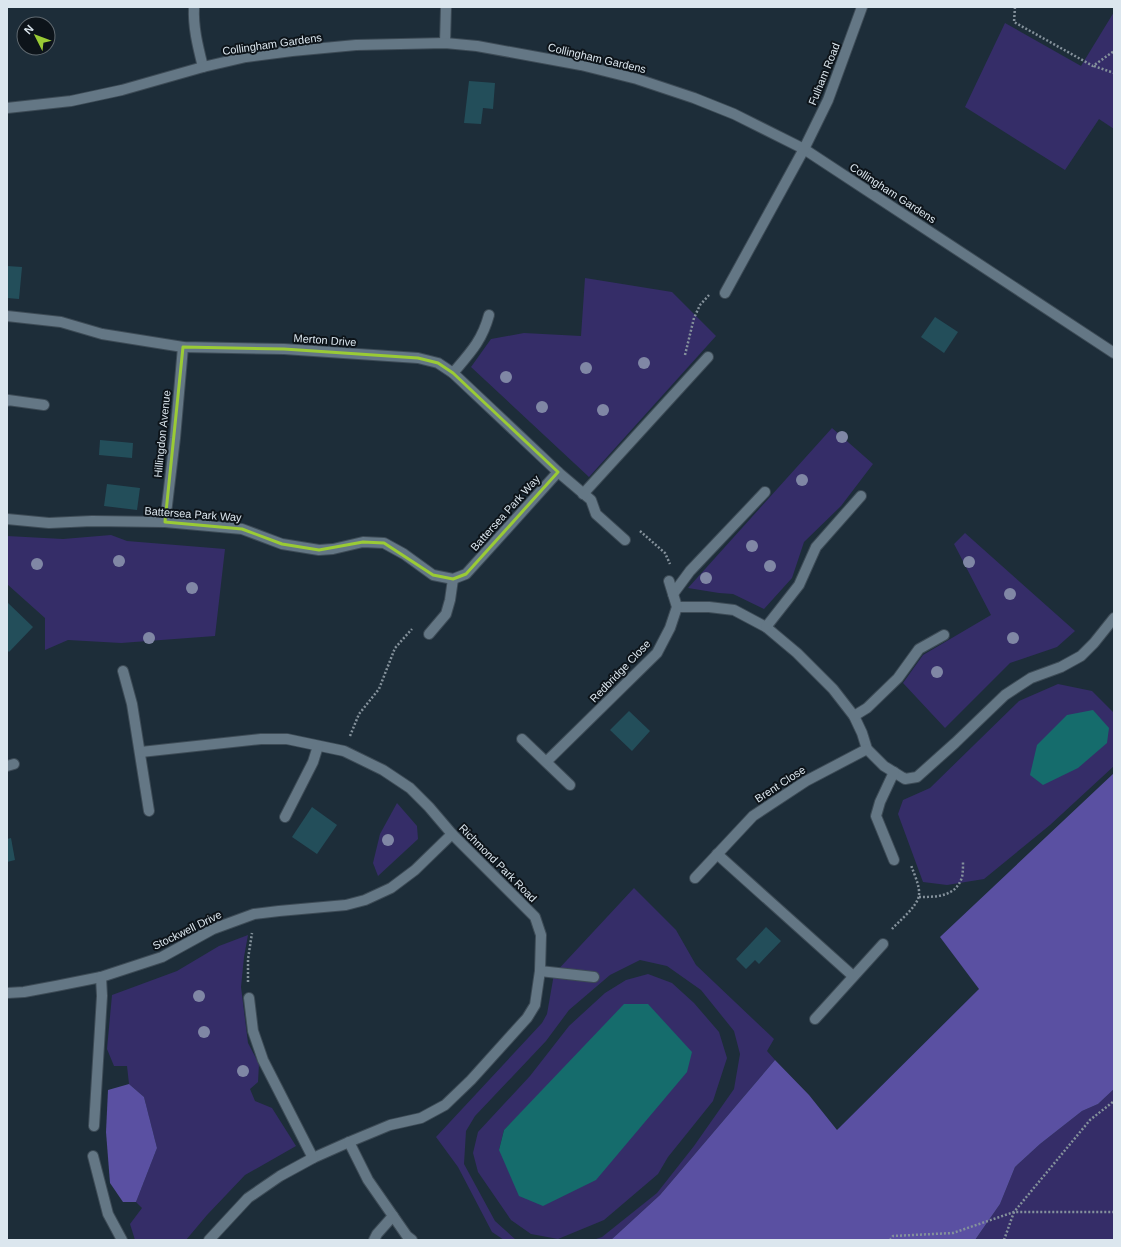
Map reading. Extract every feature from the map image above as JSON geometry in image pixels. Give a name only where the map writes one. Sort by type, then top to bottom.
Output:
[{"type":"street","points":[[194,7],[197,42],[203,67]]},
{"type":"street","points":[[445,43],[446,7]]},
{"type":"street","name":"Fulham Road","points":[[725,293],[804,149],[828,100],[862,7]]},
{"type":"street","name":"Collingham Gardens","points":[[7,108],[71,101],[122,90],[203,67],[246,57],[356,45],[445,43],[477,46],[581,65],[637,79],[694,98],[734,114],[804,149],[1114,353]]},
{"type":"street","points":[[453,373],[471,352],[484,331],[489,314]]},
{"type":"street","name":"Merton Drive","points":[[7,316],[61,322],[102,334],[183,347],[284,349],[418,358],[438,363],[453,373],[558,472],[587,497]]},
{"type":"street","name":"Hillingdon Avenue","points":[[165,522],[175,438],[183,347]]},
{"type":"street","points":[[625,540],[596,514],[587,497],[708,357]]},
{"type":"street","points":[[7,402],[8,400],[44,405]]},
{"type":"street","name":"Battersea Park Way","points":[[7,519],[49,523],[92,521],[165,522],[242,529],[282,544],[319,550],[333,549],[363,542],[384,544],[404,554],[433,575],[453,579],[466,574],[558,472]]},
{"type":"street","points":[[673,594],[690,571],[765,492]]},
{"type":"street","points":[[766,627],[800,585],[816,547],[861,496]]},
{"type":"street","points":[[429,634],[446,614],[453,579]]},
{"type":"street","points":[[669,581],[677,607],[710,607],[734,610],[766,627],[802,658],[833,690],[854,716],[867,749],[884,766],[906,779],[917,777],[1005,695],[1032,678],[1061,668],[1081,656],[1094,643],[1114,618]]},
{"type":"street","name":"Redbridge Close","points":[[547,761],[657,653],[670,628],[677,607]]},
{"type":"street","points":[[854,716],[867,708],[898,678],[919,649],[944,635]]},
{"type":"street","points":[[123,671],[132,704],[141,752],[149,811]]},
{"type":"street","name":"Richmond Park Road","points":[[141,752],[261,739],[287,739],[344,751],[383,770],[410,788],[429,807],[452,834],[535,917],[541,935],[540,971],[535,1005],[526,1018],[471,1080],[445,1105],[421,1118],[390,1125],[349,1142],[313,1158],[280,1176],[248,1198],[209,1240]]},
{"type":"street","points":[[522,739],[547,761],[570,785]]},
{"type":"street","points":[[285,817],[312,762],[318,746]]},
{"type":"street","name":"Brent Close","points":[[695,878],[753,816],[806,781],[867,749]]},
{"type":"street","points":[[894,772],[880,802],[876,816],[894,860]]},
{"type":"street","name":"Stockwell Drive","points":[[7,993],[24,992],[100,977],[162,957],[213,929],[254,914],[346,905],[365,900],[391,888],[416,870],[452,834]]},
{"type":"street","points":[[717,854],[853,976]]},
{"type":"street","points":[[815,1019],[882,944]]},
{"type":"street","points":[[540,971],[594,977]]},
{"type":"street","points":[[94,1126],[102,996],[100,977]]},
{"type":"street","points":[[248,998],[253,1031],[263,1060],[313,1158]]},
{"type":"street","points":[[349,1142],[368,1180],[407,1236],[412,1240]]},
{"type":"street","points":[[93,1156],[108,1214],[122,1240]]},
{"type":"street","points":[[374,1240],[377,1234],[393,1216]]},
{"type":"path","points":[[1015,7],[1014,22],[1094,66],[1114,73]]},
{"type":"path","points":[[1094,66],[1114,51]]},
{"type":"path","points":[[685,356],[694,318],[700,305],[710,294]]},
{"type":"path","points":[[344,751],[359,714],[379,689],[395,648],[414,627]]},
{"type":"path","points":[[919,897],[937,897],[953,892],[962,878],[963,861]]},
{"type":"path","points":[[248,998],[248,959],[254,914]]},
{"type":"path","points":[[1004,1240],[1014,1212],[1090,1120],[1114,1101]]},
{"type":"path","points":[[890,1240],[893,1236],[953,1233],[1014,1212],[1114,1212]]},
{"type":"highlighted area","points":[[183,347],[284,349],[418,358],[438,363],[453,373],[558,472],[466,574],[453,579],[433,575],[384,543],[363,542],[319,550],[282,544],[242,529],[165,522]]},
{"type":"shaded area","points":[[1114,12],[1114,129],[1099,119],[1065,170],[965,107],[1005,23],[1081,66]]},
{"type":"shaded area","points":[[585,278],[672,292],[716,336],[589,477],[471,367],[491,339],[524,333],[581,336]]},
{"type":"shaded area","points":[[832,428],[873,464],[841,506],[804,542],[792,578],[764,609],[733,594],[688,588]]},
{"type":"shaded area","points":[[965,533],[1075,631],[1057,647],[1010,663],[945,728],[903,683],[923,655],[991,615],[954,544]]},
{"type":"shaded area","points":[[111,535],[127,541],[225,549],[215,636],[121,643],[68,640],[45,650],[45,618],[7,584],[7,536],[63,539]]},
{"type":"shaded area","points":[[1058,684],[1092,691],[1114,713],[1114,766],[1050,825],[984,879],[947,885],[923,882],[898,814],[903,800],[930,788],[1019,701]]},
{"type":"shaded area","points":[[1093,710],[1109,728],[1107,743],[1078,768],[1043,785],[1030,775],[1037,745],[1067,715]]},
{"type":"shaded area","points":[[1114,773],[1114,1089],[1098,1104],[1082,1111],[1040,1144],[1015,1167],[1000,1204],[975,1240],[611,1240],[660,1195],[775,1060],[809,1095],[837,1130],[979,989],[940,937]]},
{"type":"shaded area","points":[[397,803],[417,826],[418,839],[378,876],[373,863],[380,834]]},
{"type":"shaded area","points":[[634,888],[676,930],[696,965],[774,1039],[767,1051],[775,1060],[660,1195],[611,1240],[593,1240],[602,1237],[657,1193],[694,1146],[734,1089],[740,1054],[734,1031],[701,990],[667,966],[640,960],[610,975],[569,1010],[546,1041],[475,1116],[466,1131],[464,1164],[495,1221],[516,1240],[504,1240],[492,1232],[458,1167],[436,1137],[542,1023],[547,1014],[554,974]]},
{"type":"shaded area","points":[[248,935],[241,987],[248,1043],[259,1064],[258,1082],[250,1089],[255,1101],[272,1108],[296,1146],[245,1175],[207,1215],[186,1240],[135,1240],[130,1224],[142,1208],[136,1202],[157,1148],[144,1097],[129,1084],[127,1066],[114,1066],[107,1049],[112,995],[177,971],[219,946]]},
{"type":"shaded area","points":[[648,974],[672,983],[694,1003],[719,1032],[727,1058],[713,1101],[668,1157],[658,1174],[604,1220],[558,1239],[531,1234],[511,1220],[478,1172],[473,1153],[478,1132],[530,1076],[569,1026],[605,993],[626,980]],"holes":[[[537,1097],[499,1150],[504,1130]]]},
{"type":"shaded area","points":[[624,1004],[648,1004],[692,1052],[687,1072],[596,1180],[543,1206],[519,1196],[499,1150],[504,1130]]},
{"type":"shaded area","points":[[129,1084],[144,1097],[157,1148],[136,1202],[123,1202],[110,1183],[106,1132],[108,1090]]},
{"type":"shaded area","points":[[1114,1089],[1114,1240],[975,1240],[1000,1204],[1015,1167],[1040,1144],[1082,1111],[1098,1104]]},
{"type":"building","points":[[469,81],[495,83],[493,109],[483,108],[481,124],[464,123]]},
{"type":"building","points":[[7,266],[22,267],[19,299],[7,298]]},
{"type":"building","points":[[935,317],[958,332],[944,353],[921,337]]},
{"type":"building","points":[[100,440],[133,443],[132,458],[99,455]]},
{"type":"building","points":[[107,484],[140,488],[137,510],[104,506]]},
{"type":"building","points":[[7,602],[33,627],[9,652],[7,650]]},
{"type":"building","points":[[629,711],[650,731],[632,751],[610,730]]},
{"type":"building","points":[[312,807],[337,825],[317,854],[292,837]]},
{"type":"building","points":[[11,838],[15,860],[7,862],[7,839]]},
{"type":"building","points":[[766,927],[781,941],[759,964],[755,960],[746,969],[736,959]]}]
